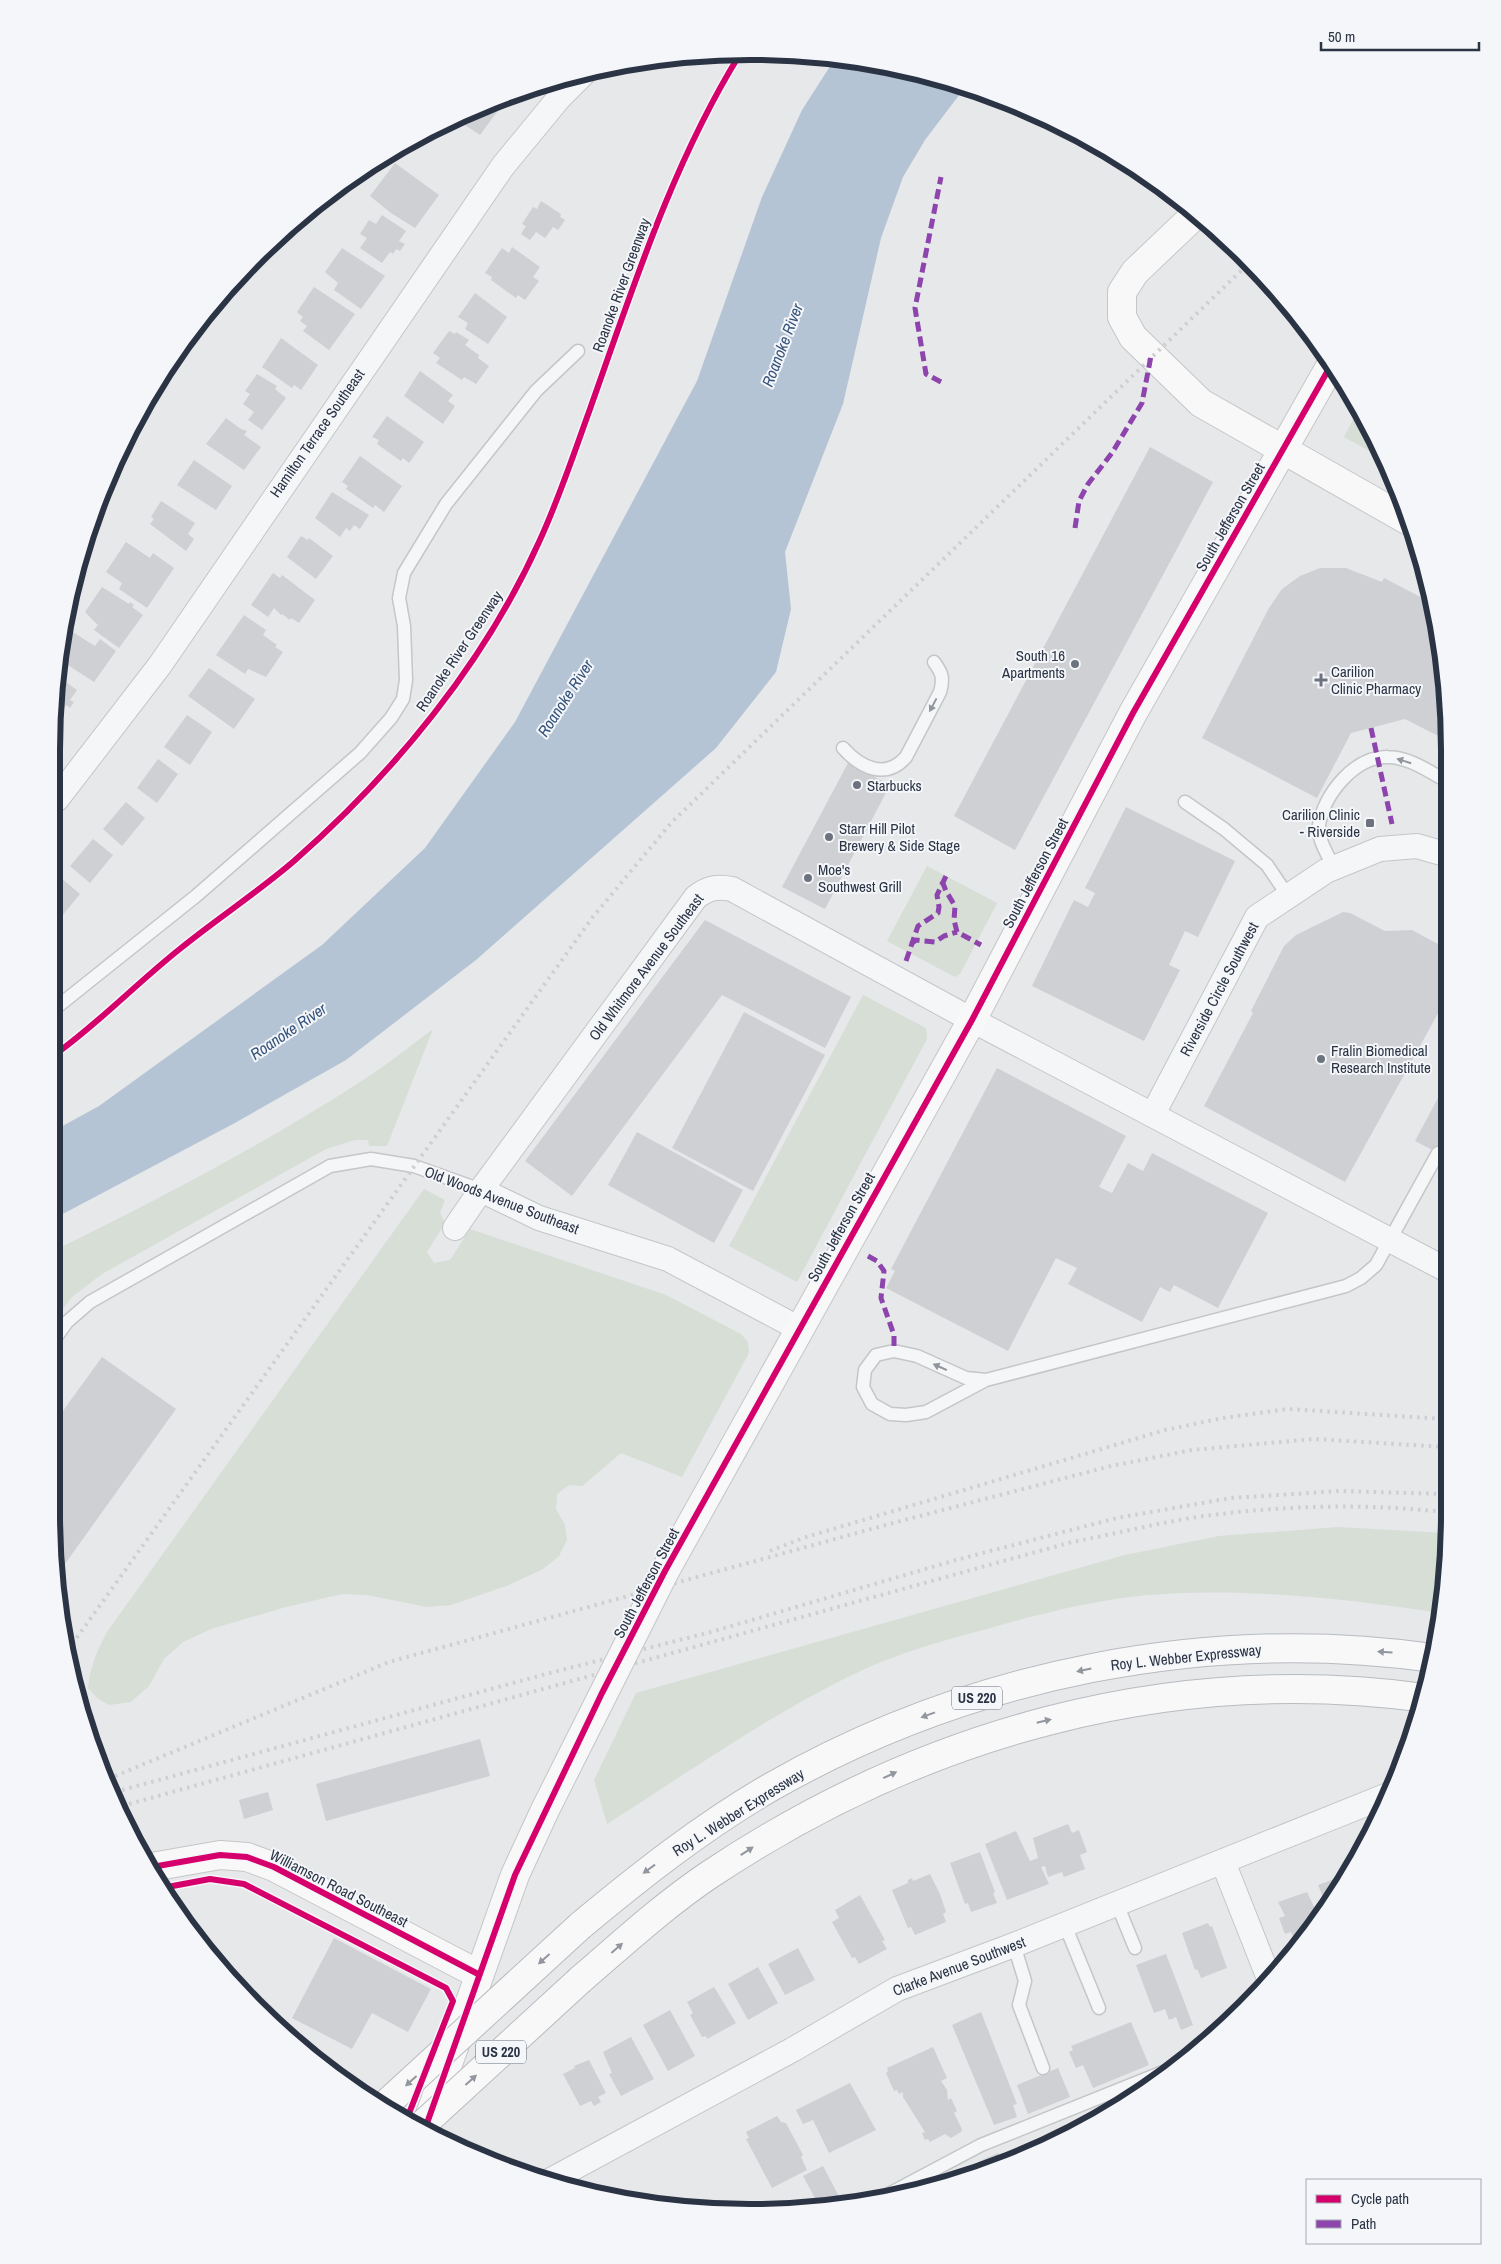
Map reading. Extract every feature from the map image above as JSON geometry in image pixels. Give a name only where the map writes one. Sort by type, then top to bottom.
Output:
[{"type":"main road","points":[[1191,219],[1135,272],[1122,292],[1122,317],[1134,337],[1201,403],[1399,516]]},
{"type":"main road","name":"South Jefferson Street","points":[[425,2122],[515,1875],[545,1810],[665,1570],[798,1328],[972,1020],[1133,713],[1325,375]]},
{"type":"main road","name":"Roy L. Webber Expressway","points":[[389,2101],[580,1926],[636,1879],[690,1839],[770,1788],[833,1754],[898,1726],[963,1702],[1033,1681],[1106,1665],[1167,1656],[1244,1649],[1311,1648],[1400,1653],[1426,1657]]},
{"type":"main road","name":"US 220","points":[[426,2123],[580,1980],[650,1920],[707,1876],[778,1831],[839,1798],[917,1763],[984,1738],[1037,1723],[1104,1707],[1193,1694],[1254,1690],[1325,1690],[1415,1697]]},
{"type":"main road","name":"Williamson Road Southeast","points":[[157,1866],[212,1856],[247,1857],[274,1867],[478,1974]]},
{"type":"street","name":"Hamilton Terrace Southeast","points":[[60,795],[160,664],[503,166],[574,84]]},
{"type":"street","name":"Riverside Circle Southwest","points":[[1153,1114],[1257,917],[1334,868],[1380,849],[1417,846],[1441,853]]},
{"type":"street","name":"Old Whitmore Avenue Southeast","points":[[481,1190],[696,897],[706,889],[718,886],[732,889],[972,1020]]},
{"type":"street","points":[[972,1020],[1441,1267]]},
{"type":"street","points":[[455,1228],[481,1190]]},
{"type":"street","name":"Old Woods Avenue Southeast","points":[[481,1190],[539,1218],[668,1259],[798,1328]]},
{"type":"street","name":"Clarke Avenue Southwest","points":[[559,2176],[792,2050],[897,1989],[1065,1925],[1379,1799]]},
{"type":"street","points":[[1223,1862],[1267,1973]]},
{"type":"lane","points":[[60,1007],[196,896],[360,753],[392,718],[402,699],[406,680],[404,626],[399,598],[404,573],[446,504],[536,392],[578,351]]},
{"type":"lane","points":[[843,748],[853,759],[865,765],[889,770],[899,765],[906,757],[940,692],[943,682],[942,672],[934,662]]},
{"type":"lane","points":[[1334,868],[1320,838],[1319,825],[1339,782],[1352,769],[1368,761],[1388,757],[1407,761],[1441,778]]},
{"type":"lane","points":[[1185,802],[1224,829],[1266,865],[1288,896]]},
{"type":"lane","points":[[986,1380],[966,1378],[917,1356],[894,1351],[876,1355],[865,1370],[863,1387],[872,1404],[890,1414],[906,1415],[926,1412],[986,1380],[1346,1286],[1376,1265],[1438,1153]]},
{"type":"lane","name":"Old Woods Avenue Southeast","points":[[60,1332],[67,1322],[90,1302],[330,1166],[372,1159],[414,1166],[481,1190]]},
{"type":"lane","points":[[1117,1904],[1135,1948]]},
{"type":"lane","points":[[1065,1925],[1099,2008]]},
{"type":"lane","points":[[1014,1945],[1026,1981],[1019,2005],[1043,2068]]},
{"type":"lane","points":[[903,2187],[981,2145],[1147,2078]]},
{"type":"shaded area","points":[[1354,417],[1374,453],[1344,437]]},
{"type":"shaded area","points":[[927,866],[997,903],[960,974],[955,977],[887,941]]},
{"type":"shaded area","points":[[863,995],[926,1028],[927,1039],[797,1282],[729,1246]]},
{"type":"shaded area","points":[[433,1029],[387,1146],[369,1146],[368,1140],[355,1140],[326,1149],[102,1274],[72,1297],[60,1313],[60,1247],[174,1190],[251,1148],[327,1103],[390,1062]]},
{"type":"shaded area","points":[[424,1189],[445,1200],[440,1213],[445,1223],[427,1252],[434,1263],[450,1260],[470,1229],[666,1295],[741,1334],[748,1342],[749,1353],[682,1477],[621,1453],[582,1486],[569,1485],[557,1494],[556,1509],[565,1525],[567,1540],[559,1556],[543,1569],[509,1585],[451,1605],[427,1607],[367,1595],[342,1594],[286,1607],[211,1629],[183,1642],[164,1659],[149,1686],[131,1702],[109,1705],[97,1698],[88,1688],[90,1673],[94,1659],[107,1632]]},
{"type":"shaded area","points":[[1338,1527],[1441,1533],[1440,1559],[1434,1612],[1333,1599],[1222,1592],[1128,1597],[1047,1613],[952,1638],[868,1667],[820,1691],[758,1727],[607,1824],[594,1780],[636,1693],[1125,1555],[1219,1536]]},
{"type":"water","name":"Roanoke River","points":[[831,65],[885,73],[960,93],[925,140],[903,177],[881,238],[843,404],[785,552],[791,609],[776,672],[716,748],[476,960],[346,1060],[233,1124],[60,1215],[60,1127],[99,1106],[322,945],[425,848],[515,722],[697,381],[762,197],[802,110]]},
{"type":"building","points":[[500,108],[500,108],[480,135],[462,123]]},
{"type":"building","points":[[395,163],[439,195],[415,228],[391,213],[370,196]]},
{"type":"building","points":[[541,201],[561,214],[560,217],[565,220],[558,230],[553,227],[545,238],[536,232],[530,240],[521,234],[526,226],[522,224],[533,207],[537,209]]},
{"type":"building","points":[[382,215],[406,231],[399,241],[405,244],[400,251],[396,249],[393,254],[390,252],[382,263],[360,248],[367,238],[360,234],[369,220],[376,224]]},
{"type":"building","points":[[512,247],[540,267],[533,277],[539,281],[525,300],[518,295],[516,298],[491,280],[492,277],[485,273],[502,248],[509,253]]},
{"type":"building","points":[[342,248],[385,276],[361,309],[334,290],[338,283],[325,272]]},
{"type":"building","points":[[314,287],[355,314],[329,350],[303,331],[307,326],[300,321],[303,317],[297,312]]},
{"type":"building","points":[[475,293],[507,317],[488,344],[465,329],[468,323],[458,317]]},
{"type":"building","points":[[449,331],[455,334],[456,332],[469,340],[465,345],[479,355],[478,358],[489,366],[476,384],[464,377],[462,380],[436,363],[440,358],[433,353]]},
{"type":"building","points":[[281,338],[318,365],[301,390],[294,385],[292,388],[262,367]]},
{"type":"building","points":[[420,371],[453,395],[448,401],[455,406],[443,424],[404,396]]},
{"type":"building","points":[[257,374],[277,386],[275,389],[286,398],[262,430],[248,420],[254,412],[243,404],[250,394],[245,391]]},
{"type":"building","points":[[387,416],[424,442],[409,463],[403,458],[401,461],[377,444],[379,440],[372,437]]},
{"type":"building","points":[[226,418],[247,431],[244,435],[261,447],[244,470],[206,444]]},
{"type":"building","name":"South 16 Apartments","points":[[1150,447],[1213,482],[1015,850],[954,816]]},
{"type":"building","points":[[360,456],[402,486],[384,512],[375,505],[373,508],[346,489],[348,486],[342,482]]},
{"type":"building","points":[[194,460],[232,486],[216,510],[177,485]]},
{"type":"building","points":[[332,492],[369,515],[360,529],[354,525],[350,531],[346,528],[340,537],[315,518]]},
{"type":"building","points":[[161,501],[195,523],[188,534],[194,539],[186,551],[150,524],[154,519],[151,517]]},
{"type":"building","points":[[301,536],[308,540],[309,538],[333,556],[316,579],[287,557]]},
{"type":"building","points":[[126,542],[150,558],[153,553],[174,568],[147,608],[119,589],[122,583],[106,572]]},
{"type":"building","points":[[1320,568],[1346,568],[1382,582],[1384,578],[1424,599],[1435,660],[1440,705],[1441,737],[1405,719],[1351,733],[1317,798],[1202,738],[1269,608],[1282,589],[1300,576]]},
{"type":"building","points":[[273,573],[280,578],[282,575],[315,600],[299,623],[281,615],[274,608],[268,617],[251,605]]},
{"type":"building","points":[[102,587],[129,604],[130,602],[134,605],[132,607],[143,615],[119,648],[94,630],[98,625],[85,612]]},
{"type":"building","points":[[244,615],[266,630],[263,635],[283,652],[266,677],[248,669],[245,674],[216,655]]},
{"type":"building","points":[[71,632],[95,646],[100,639],[116,651],[94,682],[66,664]]},
{"type":"building","points":[[209,668],[255,699],[234,729],[188,696]]},
{"type":"building","points":[[64,681],[77,690],[70,700],[74,702],[70,708],[66,705],[61,712]]},
{"type":"building","points":[[187,715],[212,732],[190,765],[164,747]]},
{"type":"building","points":[[158,759],[178,774],[157,803],[137,788]]},
{"type":"building","points":[[848,763],[890,785],[825,909],[782,887]]},
{"type":"building","points":[[126,802],[145,818],[122,846],[103,829]]},
{"type":"building","points":[[1126,807],[1235,861],[1198,937],[1185,931],[1169,965],[1180,970],[1144,1041],[1032,986],[1074,900],[1088,907],[1095,893],[1085,888]]},
{"type":"building","points":[[93,839],[113,855],[90,883],[70,866]]},
{"type":"building","points":[[60,877],[80,894],[60,918]]},
{"type":"building","name":"Fralin Biomedical Research Institute","points":[[1343,912],[1350,913],[1385,931],[1412,930],[1441,946],[1441,1008],[1345,1182],[1204,1106],[1253,1013],[1251,1011],[1284,946],[1296,935]]},
{"type":"building","points":[[705,920],[851,997],[825,1048],[722,995],[572,1196],[525,1161]]},
{"type":"building","points":[[744,1012],[825,1055],[753,1191],[672,1148]]},
{"type":"building","points":[[997,1068],[1126,1136],[1099,1187],[1112,1193],[1128,1163],[1143,1171],[1152,1153],[1268,1213],[1218,1308],[1174,1285],[1170,1292],[1160,1287],[1142,1322],[1068,1284],[1077,1268],[1056,1258],[1008,1351],[886,1288],[895,1271],[891,1269]]},
{"type":"building","points":[[1441,1092],[1441,1154],[1415,1141]]},
{"type":"building","points":[[637,1132],[743,1190],[714,1243],[608,1185]]},
{"type":"building","points":[[102,1357],[176,1409],[62,1568],[60,1514],[60,1415]]},
{"type":"building","points":[[480,1739],[490,1776],[326,1821],[316,1784]]},
{"type":"building","points":[[268,1792],[273,1810],[244,1819],[239,1800]]},
{"type":"building","points":[[1068,1824],[1072,1833],[1079,1830],[1087,1852],[1080,1855],[1085,1869],[1064,1877],[1062,1872],[1048,1877],[1045,1866],[1041,1867],[1049,1884],[1007,1900],[985,1844],[1016,1831],[1030,1861],[1038,1858],[1033,1838]]},
{"type":"building","points":[[980,1852],[995,1892],[993,1893],[997,1903],[971,1912],[968,1903],[965,1904],[950,1863]]},
{"type":"building","points":[[930,1874],[946,1912],[943,1914],[946,1922],[915,1935],[911,1927],[908,1928],[892,1890],[908,1883],[908,1880],[912,1878],[913,1881]]},
{"type":"building","points":[[1336,1878],[1324,1899],[1318,1885]]},
{"type":"building","points":[[1307,1892],[1316,1910],[1294,1939],[1291,1932],[1285,1934],[1279,1918],[1285,1916],[1278,1902]]},
{"type":"building","points":[[860,1895],[885,1940],[882,1941],[887,1949],[859,1964],[855,1957],[852,1958],[832,1922],[839,1918],[835,1910]]},
{"type":"building","points":[[1208,1923],[1210,1927],[1212,1926],[1227,1968],[1201,1978],[1197,1969],[1195,1970],[1182,1933]]},
{"type":"building","points":[[334,1938],[431,1989],[408,2032],[372,2013],[352,2049],[292,2018]]},
{"type":"building","points":[[798,1948],[815,1980],[785,1995],[768,1964]]},
{"type":"building","points":[[1166,1954],[1193,2025],[1181,2030],[1176,2017],[1169,2020],[1165,2009],[1154,2013],[1136,1965]]},
{"type":"building","points":[[758,1967],[778,2003],[748,2020],[728,1984]]},
{"type":"building","points":[[714,1987],[736,2023],[707,2039],[706,2036],[702,2037],[690,2015],[693,2013],[687,2002]]},
{"type":"building","points":[[670,2010],[695,2056],[668,2071],[643,2025]]},
{"type":"building","points":[[981,2012],[1017,2104],[1013,2105],[1017,2117],[994,2125],[952,2025]]},
{"type":"building","points":[[1131,2022],[1149,2065],[1093,2088],[1083,2065],[1076,2068],[1069,2052],[1073,2050],[1071,2046]]},
{"type":"building","points":[[631,2037],[654,2079],[621,2096],[609,2074],[612,2073],[603,2052]]},
{"type":"building","points":[[933,2047],[947,2078],[941,2081],[947,2090],[948,2100],[951,2098],[957,2111],[954,2113],[962,2129],[961,2132],[951,2138],[945,2134],[930,2142],[928,2139],[925,2140],[922,2133],[925,2132],[903,2097],[903,2092],[899,2094],[897,2090],[894,2091],[886,2073],[888,2071],[887,2068]]},
{"type":"building","points":[[589,2060],[606,2093],[598,2097],[601,2102],[594,2106],[591,2101],[580,2106],[563,2074],[575,2068],[574,2066]]},
{"type":"building","points":[[1058,2068],[1070,2097],[1028,2114],[1017,2085]]},
{"type":"building","points":[[850,2083],[876,2130],[829,2153],[813,2120],[803,2124],[796,2110]]},
{"type":"building","points":[[777,2116],[781,2122],[786,2123],[803,2155],[801,2157],[807,2170],[772,2188],[746,2139],[749,2138],[746,2132]]},
{"type":"building","points":[[998,2153],[1000,2157],[979,2164],[978,2162]]},
{"type":"building","points":[[823,2166],[840,2198],[815,2201],[816,2200],[803,2176]]},
{"type":"railway","points":[[72,1644],[592,918],[671,823],[1244,268]]},
{"type":"railway","points":[[770,1551],[803,1538],[1165,1430],[1223,1418],[1288,1409],[1441,1419]]},
{"type":"railway","points":[[113,1777],[389,1662],[893,1523],[1111,1466],[1192,1450],[1314,1439],[1441,1447]]},
{"type":"railway","points":[[119,1791],[546,1674],[711,1632],[956,1560],[1117,1518],[1231,1498],[1340,1491],[1441,1494]]},
{"type":"railway","points":[[125,1805],[1072,1542],[1184,1519],[1249,1511],[1304,1507],[1361,1507],[1441,1512]]},
{"type":"marked path","points":[[941,177],[915,308],[926,374],[941,382]]},
{"type":"marked path","points":[[1075,528],[1079,501],[1088,484],[1112,453],[1142,403],[1151,356]]},
{"type":"marked path","points":[[1371,728],[1392,824]]},
{"type":"marked path","points":[[906,961],[918,926],[938,913],[937,895],[946,876]]},
{"type":"marked path","points":[[942,881],[955,906],[954,920],[957,932],[981,945]]},
{"type":"marked path","points":[[911,944],[916,940],[935,942],[944,936],[957,932]]},
{"type":"marked path","points":[[868,1256],[877,1261],[884,1271],[881,1298],[894,1335],[894,1351]]},
{"type":"cycle path","name":"Roanoke River Greenway","points":[[60,1051],[181,948],[294,861],[331,827],[401,754],[464,673],[492,631],[517,587],[539,542],[566,476],[638,273],[674,183],[694,139],[736,60]]},
{"type":"cycle path","points":[[427,2123],[515,1875],[602,1693],[665,1571],[972,1020],[1133,713],[1328,371]]},
{"type":"cycle path","points":[[157,1866],[220,1855],[247,1857],[274,1867],[478,1974]]},
{"type":"cycle path","points":[[170,1887],[210,1879],[244,1884],[446,1988],[453,2001],[409,2113]]},
{"type":"place","name":"South 16 Apartments","points":[[1075,664]]},
{"type":"place","name":"Carilion Clinic Pharmacy","points":[[1321,680]]},
{"type":"place","name":"Starbucks","points":[[857,785]]},
{"type":"place","name":"Carilion Clinic - Riverside","points":[[1370,823]]},
{"type":"place","name":"Starr Hill Pilot Brewery & Side Stage","points":[[829,837]]},
{"type":"place","name":"Moe's Southwest Grill","points":[[808,878]]},
{"type":"place","name":"Fralin Biomedical Research Institute","points":[[1321,1059]]}]
